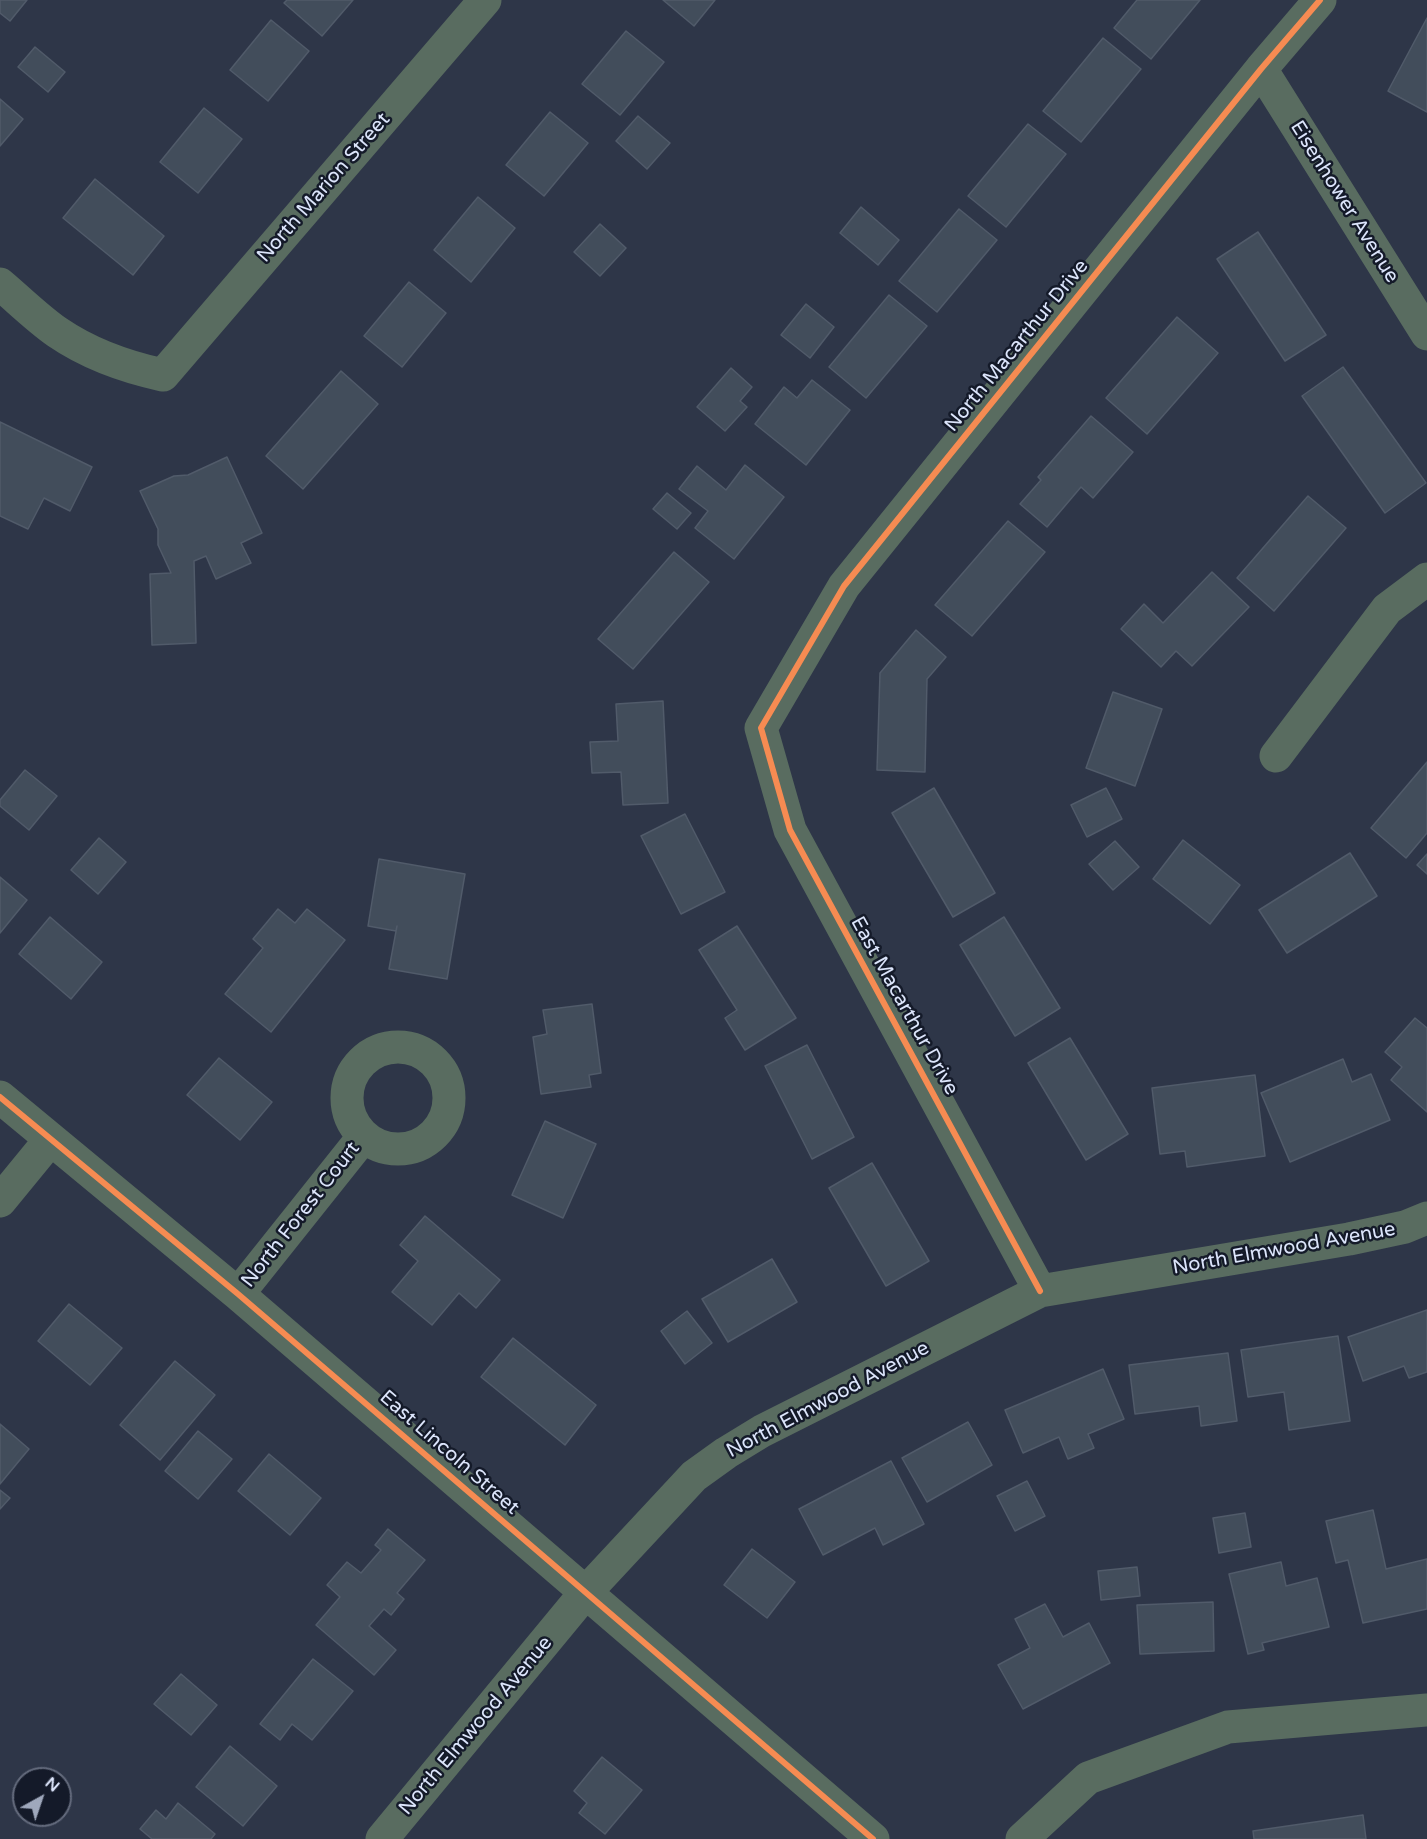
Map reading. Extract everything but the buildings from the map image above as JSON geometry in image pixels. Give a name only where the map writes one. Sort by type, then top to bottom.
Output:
[{"type":"street","name":"North Marion Street","points":[[0,284],[57,332],[100,356],[131,368],[163,375],[485,0]]},
{"type":"street","name":"North Macarthur Drive","points":[[761,728],[844,586],[1261,69],[1320,0]]},
{"type":"street","name":"Eisenhower Avenue","points":[[1261,69],[1427,334]]},
{"type":"street","points":[[1276,756],[1387,609],[1427,579]]},
{"type":"street","name":"East Macarthur Drive","points":[[761,728],[790,830],[1040,1291]]},
{"type":"street","name":"East Lincoln Street","points":[[0,1097],[238,1294],[873,1839]]},
{"type":"street","name":"North Forest Court","points":[[238,1294],[364,1136]]},
{"type":"street","points":[[0,1201],[50,1140]]},
{"type":"street","name":"North Elmwood Avenue","points":[[382,1839],[586,1592],[694,1476],[762,1431],[1040,1291],[1349,1239],[1405,1227],[1427,1218]]},
{"type":"street","points":[[1022,1839],[1088,1778],[1228,1727],[1427,1710]]},
{"type":"cycle path","points":[[1040,1291],[790,830],[761,728],[844,586],[1261,69],[1320,0]]},
{"type":"cycle path","points":[[0,1097],[238,1294],[873,1839]]}]
